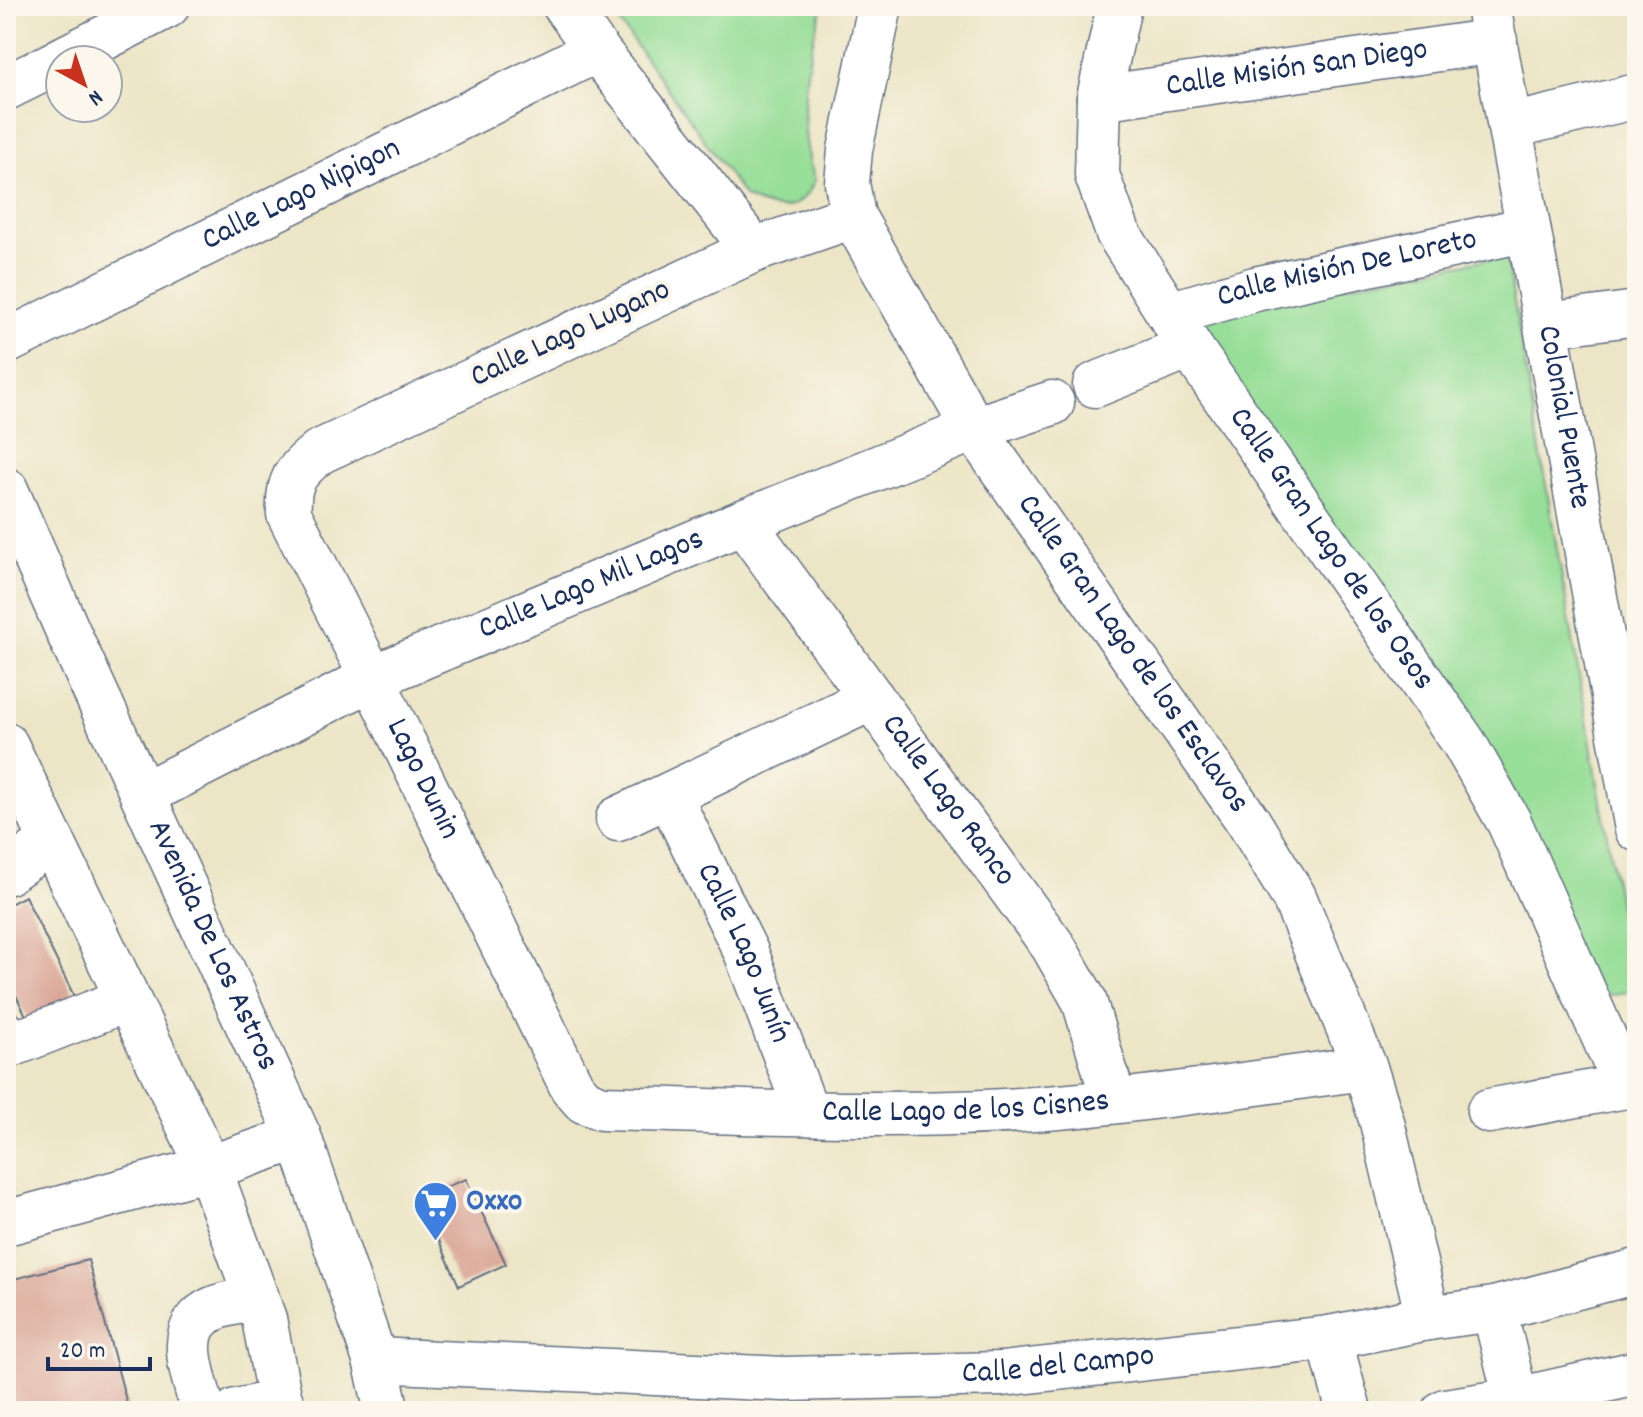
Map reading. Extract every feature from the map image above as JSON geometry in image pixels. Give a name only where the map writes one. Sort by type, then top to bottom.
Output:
[{"type":"street","points":[[92,44],[167,6]]},
{"type":"street","points":[[565,6],[754,250]]},
{"type":"street","name":"Calle Gran Lago de los Esclavos","points":[[880,6],[850,150],[847,183],[853,216],[974,429],[1256,834],[1294,897],[1365,1068],[1382,1122],[1428,1318]]},
{"type":"street","name":"Calle Gran Lago de los Osos","points":[[1119,6],[1099,98],[1097,175],[1118,233],[1179,330],[1464,743],[1509,822],[1631,1084]]},
{"type":"street","name":"Calle Misión San Diego","points":[[1099,98],[1492,24]]},
{"type":"street","name":"Colonial Puente","points":[[1492,24],[1637,829]]},
{"type":"street","name":"Calle Lago Nipigon","points":[[6,342],[597,50]]},
{"type":"street","points":[[6,88],[44,68]]},
{"type":"street","points":[[1511,126],[1637,96]]},
{"type":"street","name":"Calle Lago Lugano","points":[[297,471],[319,452],[754,250],[853,216]]},
{"type":"street","name":"Calle Misión De Loreto","points":[[1179,330],[1245,291],[1528,229]]},
{"type":"street","points":[[1547,325],[1637,313]]},
{"type":"street","points":[[1095,385],[1179,330]]},
{"type":"street","name":"Calle Lago Mil Lagos","points":[[144,794],[372,678],[743,522],[974,429],[1052,403]]},
{"type":"street","name":"Lago Dunin","points":[[297,471],[288,492],[289,514],[572,1087]]},
{"type":"street","name":"Avenida De Los Astros","points":[[6,490],[299,1137],[375,1360],[387,1411]]},
{"type":"street","name":"Calle Lago Ranco","points":[[743,522],[1053,946],[1084,1000],[1114,1101]]},
{"type":"street","points":[[618,819],[872,698]]},
{"type":"street","points":[[6,745],[209,1168],[257,1298],[282,1406],[236,1411]]},
{"type":"street","name":"Calle Lago Junín","points":[[669,796],[746,952],[807,1113]]},
{"type":"street","points":[[6,873],[52,841]]},
{"type":"street","points":[[8,1051],[128,999]]},
{"type":"street","name":"Calle Lago de los Cisnes","points":[[572,1087],[584,1101],[602,1108],[956,1113],[1114,1101],[1365,1068]]},
{"type":"street","points":[[1489,1111],[1631,1084]]},
{"type":"street","points":[[6,1223],[209,1168],[299,1137]]},
{"type":"street","name":"Calle del Campo","points":[[375,1360],[784,1379],[1002,1374],[1329,1338],[1428,1318],[1494,1309],[1637,1271]]},
{"type":"street","points":[[203,1411],[187,1344],[194,1322],[214,1308],[257,1298]]},
{"type":"street","points":[[1494,1309],[1516,1400]]},
{"type":"street","points":[[1329,1338],[1349,1411]]},
{"type":"street","points":[[1445,1411],[1516,1400],[1637,1373]]},
{"type":"green space","points":[[608,6],[823,6],[811,48],[805,93],[806,138],[815,180],[802,199],[794,205],[776,208],[745,197]]},
{"type":"green space","points":[[1506,256],[1634,991],[1601,996],[1190,314]]},
{"type":"building","points":[[25,896],[75,998],[29,1022],[6,975],[6,906]]},
{"type":"building","points":[[466,1179],[506,1264],[459,1286],[420,1197]]},
{"type":"building","points":[[88,1260],[129,1411],[6,1411],[6,1281]]},
{"type":"place","name":"Oxxo","points":[[435,1242]]}]
